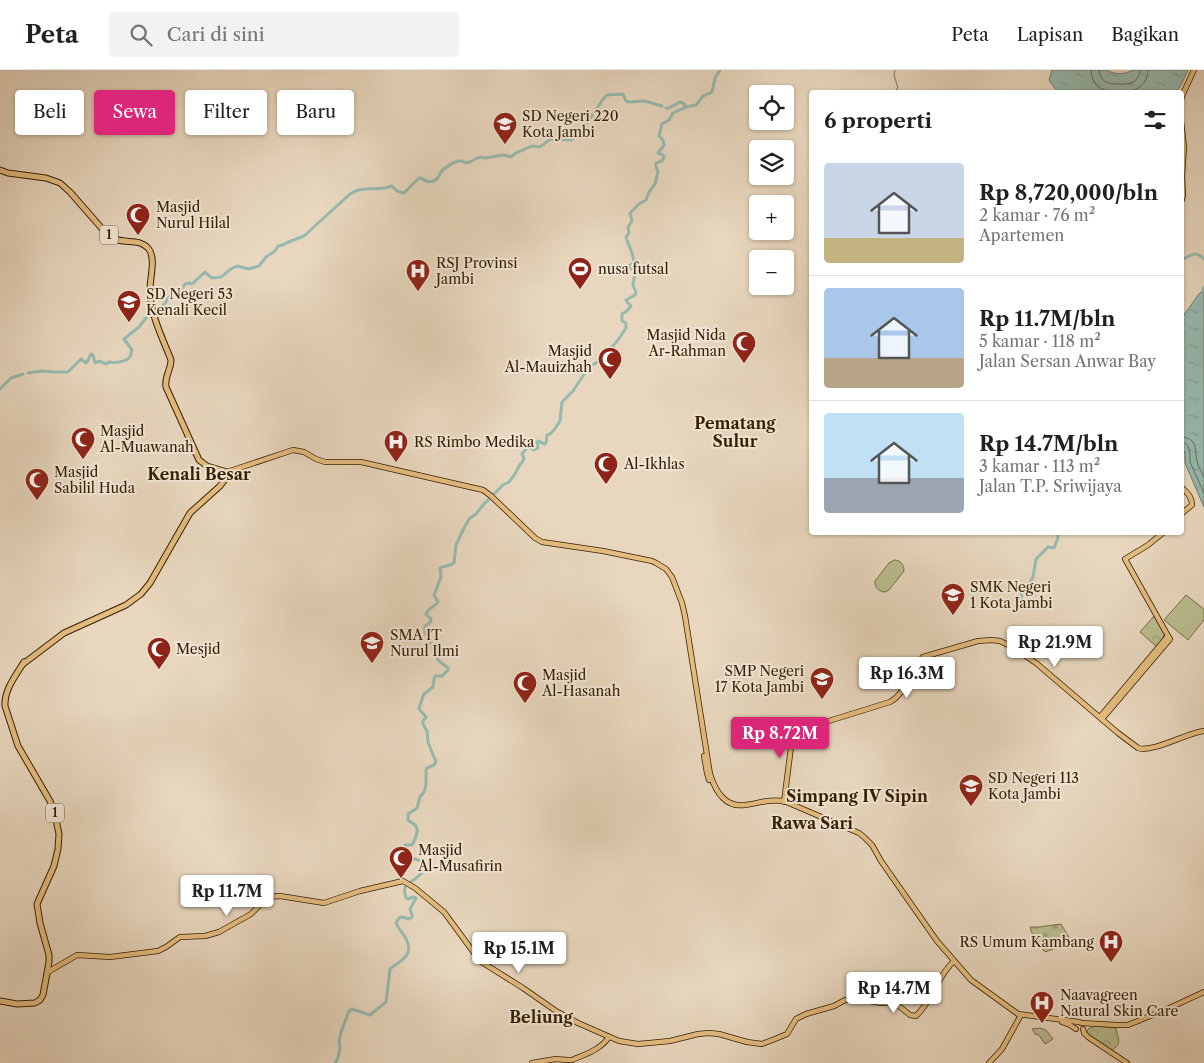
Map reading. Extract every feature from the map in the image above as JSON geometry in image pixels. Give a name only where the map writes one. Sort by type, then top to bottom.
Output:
[{"type":"highway","name":"1","points":[[0,170],[8,173],[41,177],[60,183],[112,238],[137,242],[144,245],[151,253],[150,292],[153,312],[167,351],[168,366],[164,385],[199,463],[206,468],[224,473]]},
{"type":"highway","points":[[223,481],[224,473]]},
{"type":"highway","name":"1","points":[[0,1001],[17,1004],[35,1003],[44,995],[49,956],[37,904],[54,866],[58,850],[58,830],[50,801],[18,746],[5,706],[5,699],[9,688],[23,664],[63,631],[131,600],[141,592],[186,514],[223,481]]},
{"type":"main road","points":[[1184,92],[1194,70]]},
{"type":"main road","points":[[224,473],[290,453],[296,453],[325,464],[361,465],[459,486],[481,491],[498,504],[537,542],[545,545],[615,554],[660,567],[668,573],[680,604],[710,774],[715,788],[722,797],[729,802],[739,805],[771,800],[784,803],[864,837],[933,938],[953,962],[970,981],[1012,1013],[1080,1027],[1091,1023],[1125,1025],[1204,992]]},
{"type":"main road","points":[[223,481],[238,472],[265,461]]},
{"type":"main road","points":[[224,473],[238,472]]},
{"type":"main road","points":[[1184,490],[1192,500],[1192,505],[1184,512]]},
{"type":"main road","points":[[1100,718],[1169,637],[1125,559],[1160,535]]},
{"type":"main road","points":[[784,803],[791,747],[795,738],[803,730],[890,702],[897,697],[922,658],[978,641],[996,641],[1020,652],[1059,683],[1130,745],[1140,751],[1153,750],[1204,732]]},
{"type":"main road","points":[[48,972],[75,955],[110,957],[158,952],[180,937],[205,936],[220,932],[251,914],[264,900],[272,897],[280,896],[324,903],[370,888],[405,882],[444,912],[480,961],[556,1011],[609,1037],[619,1041],[638,1044],[670,1041],[709,1033],[762,1044],[785,1035],[796,1019],[806,1014],[853,999],[876,1003],[894,1002],[910,1015],[916,1016],[929,1000],[946,970],[953,962]]},
{"type":"main road","points":[[989,1063],[1002,1049],[1021,1016]]},
{"type":"main road","points":[[1080,1027],[1086,1039],[1126,1063]]},
{"type":"main road","points":[[532,1063],[556,1059],[572,1060],[598,1048],[609,1037]]},
{"type":"green space","points":[[894,560],[901,563],[904,571],[889,590],[885,592],[877,589],[875,581],[889,563]]},
{"type":"green space","points":[[1186,595],[1204,609],[1204,620],[1188,640],[1164,620]]},
{"type":"green space","points":[[1154,616],[1164,631],[1163,638],[1157,647],[1140,632]]},
{"type":"green space","points":[[1061,924],[1070,939],[1056,948],[1045,952],[1034,937],[1030,927]]},
{"type":"green space","points":[[1095,1026],[1116,1028],[1119,1041],[1115,1048],[1111,1051],[1087,1034],[1088,1029]]},
{"type":"green space","points":[[1040,1028],[1046,1030],[1053,1039],[1045,1044],[1032,1029]]},
{"type":"water","points":[[1052,70],[1107,70],[1120,74],[1132,70],[1188,70],[1177,90],[1056,90],[1049,80]]},
{"type":"water","points":[[1204,290],[1204,507],[1185,463],[1184,451],[1184,315]]},
{"type":"waterway","points":[[493,495],[509,482],[515,474],[523,461],[522,454],[528,447],[534,450],[538,448],[538,441],[546,443],[547,435],[554,430],[560,421],[562,402],[573,391],[589,367],[601,360],[626,328],[626,323],[622,321],[622,314],[631,306],[626,300],[635,295],[636,292],[633,285],[635,272],[629,266],[634,263],[634,260],[626,237],[629,233],[628,227],[632,221],[630,213],[646,200],[655,184],[658,172],[656,163],[662,161],[664,157],[658,153],[664,145],[663,140],[659,136],[662,124],[669,120],[673,113],[696,105],[703,96],[712,92],[715,78],[720,70]]},
{"type":"waterway","points":[[895,70],[894,75],[898,88],[896,90]]},
{"type":"waterway","points":[[56,372],[68,372],[81,359],[86,363],[91,354],[95,363],[99,361],[106,364],[127,359],[132,350],[124,339],[139,327],[149,314],[163,306],[170,296],[180,292],[185,284],[193,283],[205,272],[212,278],[221,277],[237,266],[249,269],[259,266],[278,246],[304,236],[350,194],[363,189],[392,186],[397,191],[404,193],[419,178],[433,181],[444,169],[457,161],[467,163],[480,157],[504,155],[511,157],[532,146],[539,147],[550,139],[571,140],[579,134],[607,95],[623,94],[628,102],[645,101],[662,106]]},
{"type":"waterway","points":[[666,108],[680,102],[686,107]]},
{"type":"waterway","points":[[1184,259],[1195,254],[1204,259]]},
{"type":"waterway","points":[[28,373],[55,372]]},
{"type":"waterway","points":[[0,389],[11,378],[23,374]]},
{"type":"waterway","points":[[335,1063],[340,1048],[341,1032],[349,1011],[352,1009],[370,1015],[386,1002],[390,969],[403,959],[408,952],[408,943],[396,923],[399,918],[409,919],[412,917],[410,909],[416,898],[408,899],[404,892],[407,884],[421,874],[425,865],[424,862],[410,858],[405,854],[405,845],[412,845],[417,832],[414,824],[408,820],[408,814],[417,808],[426,785],[426,770],[434,765],[436,761],[423,724],[426,717],[419,708],[424,694],[433,687],[435,676],[442,676],[448,670],[438,660],[432,644],[425,633],[425,626],[430,623],[431,619],[426,614],[438,602],[434,595],[441,577],[440,568],[454,563],[456,545],[464,528],[469,519],[489,499]]},
{"type":"waterway","points":[[1021,599],[1022,589],[1030,583],[1033,577],[1036,559],[1048,547],[1054,548],[1058,535]]},
{"type":"place","name":"SD Negeri 220 Kota Jambi","points":[[505,145]]},
{"type":"place","name":"Masjid Nurul Hilal","points":[[138,236]]},
{"type":"place","name":"nusa futsal","points":[[580,290]]},
{"type":"place","name":"RSJ Provinsi Jambi","points":[[418,292]]},
{"type":"place","name":"SD Negeri 53 Kenali Kecil","points":[[129,323]]},
{"type":"place","name":"Masjid Nida Ar-Rahman","points":[[744,364]]},
{"type":"place","name":"Masjid Al-Mauizhah","points":[[610,380]]},
{"type":"place","name":"Masjid Al-Muawanah","points":[[83,460]]},
{"type":"place","name":"RS Rimbo Medika","points":[[396,463]]},
{"type":"place","name":"Al-Ikhlas","points":[[606,485]]},
{"type":"place","name":"Masjid Sabilil Huda","points":[[37,501]]},
{"type":"place","name":"SMK Negeri 1 Kota Jambi","points":[[953,616]]},
{"type":"place","name":"SMA IT Nurul Ilmi","points":[[372,664]]},
{"type":"place","name":"Mesjid","points":[[159,670]]},
{"type":"place","name":"SMP Negeri 17 Kota Jambi","points":[[822,700]]},
{"type":"place","name":"Masjid Al-Hasanah","points":[[525,704]]},
{"type":"place","name":"SD Negeri 113 Kota Jambi","points":[[971,807]]},
{"type":"place","name":"Masjid Al-Musafirin","points":[[401,879]]},
{"type":"place","name":"RS Umum Kambang","points":[[1111,963]]},
{"type":"place","name":"Naavagreen Natural Skin Care","points":[[1042,1024]]},
{"type":"district","name":"Pematang Sulur","points":[[735,432]]},
{"type":"district","name":"Kenali Besar","points":[[199,474]]},
{"type":"district","name":"Simpang IV Sipin","points":[[857,796]]},
{"type":"district","name":"Rawa Sari","points":[[812,823]]},
{"type":"district","name":"Beliung","points":[[541,1017]]}]
